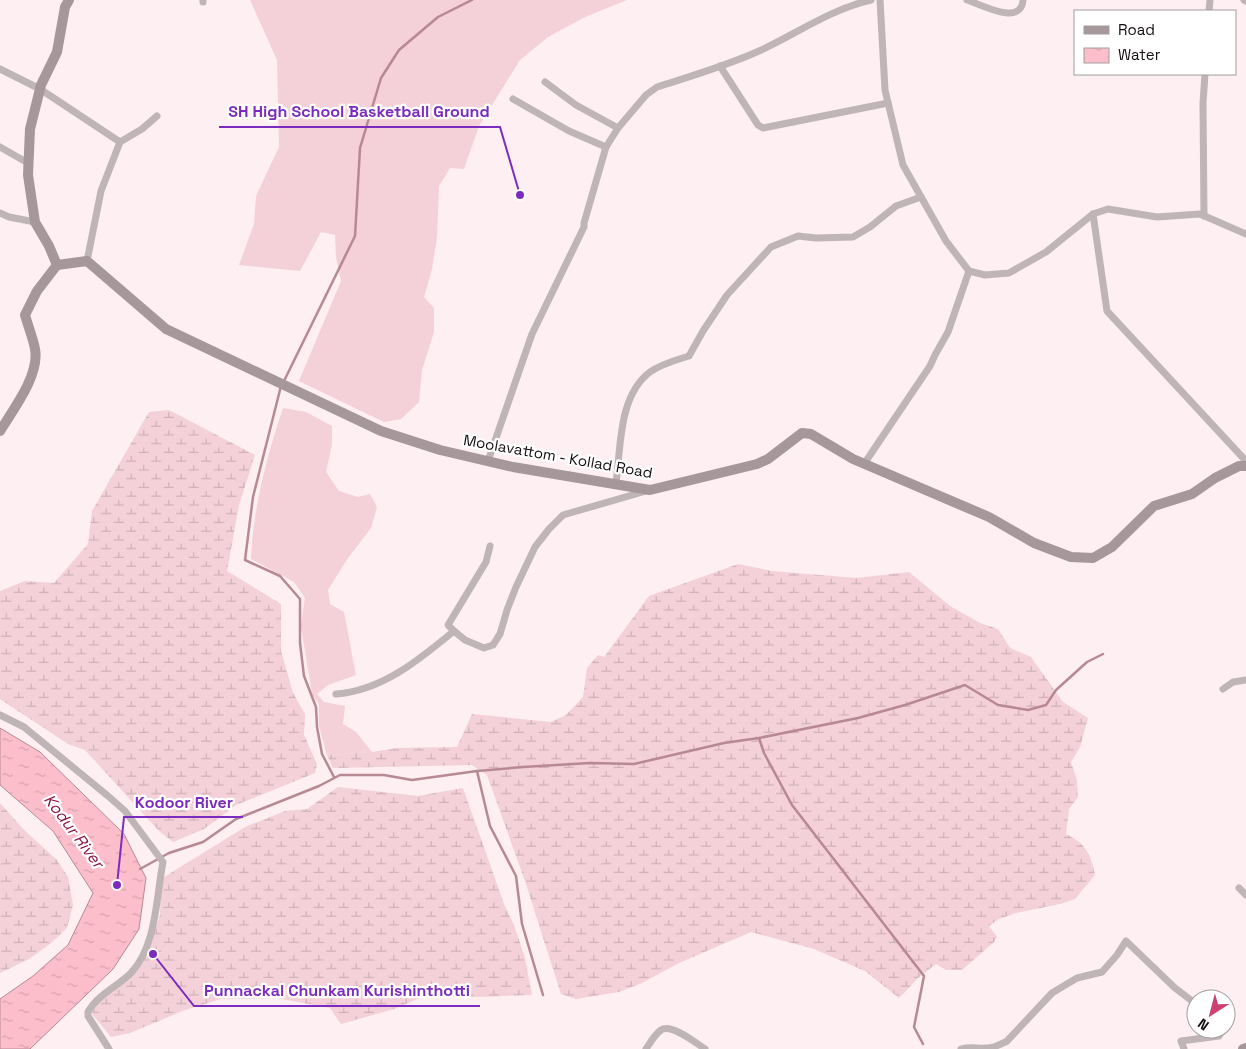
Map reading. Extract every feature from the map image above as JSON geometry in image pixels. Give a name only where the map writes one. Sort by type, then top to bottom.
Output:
[{"type":"main road","points":[[57,265],[49,246],[35,222],[28,176],[28,163],[30,129],[40,89],[57,52],[65,7],[69,0]]},
{"type":"main road","points":[[0,431],[29,382],[34,367],[36,351],[25,315],[37,291],[57,265],[87,261]]},
{"type":"main road","name":"Moolavattom - Kollad Road","points":[[87,261],[166,329],[381,431],[440,450],[488,461],[650,490],[757,464],[768,459],[802,433],[811,434],[852,459],[989,516],[1034,543],[1070,557],[1093,558],[1112,546],[1154,506],[1192,494],[1215,478],[1239,466],[1246,466]]},
{"type":"main road","points":[[1242,1049],[1246,1048]]},
{"type":"street","points":[[488,461],[532,334],[584,227],[606,147],[618,128],[650,90],[757,52],[824,17],[871,0]]},
{"type":"street","points":[[880,0],[885,90],[903,165],[946,241],[969,271],[985,275],[1008,273],[1046,252],[1093,214],[1108,209],[1157,217],[1200,214],[1246,234]]},
{"type":"street","points":[[967,0],[1004,13],[1017,10],[1023,0]]},
{"type":"street","points":[[720,66],[758,126],[762,128],[888,102]]},
{"type":"street","points":[[0,69],[40,89],[120,142]]},
{"type":"street","points":[[1204,216],[1203,103],[1205,75]]},
{"type":"street","points":[[545,82],[587,112],[618,128]]},
{"type":"street","points":[[513,99],[569,131],[606,147]]},
{"type":"street","points":[[87,261],[101,191],[120,142],[142,130],[157,116]]},
{"type":"street","points":[[0,147],[28,163]]},
{"type":"street","points":[[616,483],[621,431],[633,390],[650,372],[670,362],[689,356],[727,295],[771,247],[798,236],[816,238],[853,237],[870,227],[896,206],[921,197]]},
{"type":"street","points":[[0,213],[9,217],[35,222]]},
{"type":"street","points":[[1093,214],[1107,311],[1246,461]]},
{"type":"street","points":[[864,464],[930,366],[948,332],[969,271]]},
{"type":"street","points":[[490,546],[486,562],[448,625],[465,640],[484,648],[494,645],[500,634],[516,586],[535,547],[563,515],[650,490]]},
{"type":"street","points":[[336,694],[346,694],[372,686],[407,668],[454,631]]},
{"type":"street","points":[[1223,689],[1232,682],[1246,680]]},
{"type":"street","points":[[0,715],[24,727],[125,811],[163,862],[158,888],[156,915],[144,950],[131,972],[100,997],[88,1012],[88,1016],[109,1049]]},
{"type":"street","points":[[1239,888],[1246,895]]},
{"type":"street","points":[[961,1049],[976,1046],[987,1048],[998,1046],[1052,993],[1077,978],[1102,972],[1126,941],[1186,996]]},
{"type":"street","points":[[646,1049],[662,1029],[668,1028],[689,1038],[705,1049]]},
{"type":"street","points":[[1184,1049],[1181,1041],[1196,1039]]},
{"type":"green space","points":[[250,0],[627,0],[585,17],[548,37],[520,60],[479,126],[464,169],[450,168],[439,186],[437,237],[432,269],[424,297],[434,308],[434,332],[422,370],[419,402],[401,419],[384,422],[299,381],[341,281],[336,257],[335,235],[321,232],[300,271],[239,265],[254,224],[256,196],[279,147],[277,60]]},
{"type":"green space","points":[[283,408],[306,412],[332,426],[332,444],[326,472],[339,491],[358,497],[370,494],[377,507],[371,528],[348,558],[328,590],[330,604],[344,612],[356,675],[328,685],[317,694],[324,702],[345,706],[343,724],[356,732],[372,752],[327,755],[319,726],[319,704],[312,694],[301,626],[305,598],[294,582],[251,559],[252,540],[262,482]]},
{"type":"green space","points":[[169,410],[255,455],[239,505],[227,571],[281,604],[281,651],[293,693],[305,714],[304,735],[317,764],[315,773],[236,805],[204,829],[173,842],[159,831],[85,750],[68,744],[0,699],[0,591],[25,581],[54,583],[88,544],[92,511],[149,412]]},
{"type":"green space","points":[[738,564],[772,571],[856,578],[909,572],[950,606],[980,623],[998,629],[1010,648],[1031,657],[1063,702],[1088,718],[1080,747],[1071,762],[1077,780],[1078,797],[1069,809],[1066,834],[1079,842],[1086,850],[1095,875],[1075,899],[999,919],[989,926],[997,937],[994,942],[962,970],[946,970],[936,964],[918,978],[899,998],[865,971],[814,949],[751,932],[679,963],[642,983],[619,992],[576,999],[561,994],[526,884],[487,775],[472,765],[333,768],[327,755],[397,748],[457,747],[472,714],[551,722],[566,715],[583,697],[587,668],[598,655],[604,657],[649,596]]},
{"type":"green space","points":[[338,787],[418,796],[463,788],[525,958],[532,995],[424,996],[394,1009],[341,1024],[330,1008],[277,998],[221,999],[185,1010],[130,1033],[111,1037],[92,1014],[96,1004],[128,979],[149,947],[160,915],[161,879],[245,827],[285,811],[307,809]]},
{"type":"green space","points":[[0,803],[24,830],[57,860],[68,877],[73,905],[67,928],[50,944],[29,959],[0,973]]},
{"type":"water","name":"Kodur River","points":[[0,728],[40,752],[124,834],[146,878],[139,929],[113,969],[30,1049],[0,1049],[0,999],[33,976],[68,945],[93,893],[53,831],[0,785]]},
{"type":"waterway","points":[[284,381],[355,236],[360,148],[381,78],[399,50],[438,17],[472,0]]},
{"type":"waterway","points":[[281,386],[253,497],[245,560],[280,576],[300,599],[300,643],[304,676],[316,707],[317,727],[322,754],[334,777]]},
{"type":"waterway","points":[[140,869],[169,853],[203,842],[236,819],[319,786],[340,775],[384,775],[412,780],[523,767],[590,763],[634,764],[724,743],[759,738],[858,718],[965,685],[998,705],[1028,710],[1046,705],[1056,690],[1087,662],[1103,654]]},
{"type":"waterway","points":[[759,738],[764,753],[792,805],[924,976],[914,1027],[923,1044]]},
{"type":"waterway","points":[[477,771],[490,826],[516,876],[522,924],[543,995]]},
{"type":"place","name":"SH High School Basketball Ground","points":[[520,195]]},
{"type":"place","name":"Kodoor River","points":[[117,885]]},
{"type":"place","name":"Punnackal Chunkam Kurishinthotti","points":[[153,954]]}]
